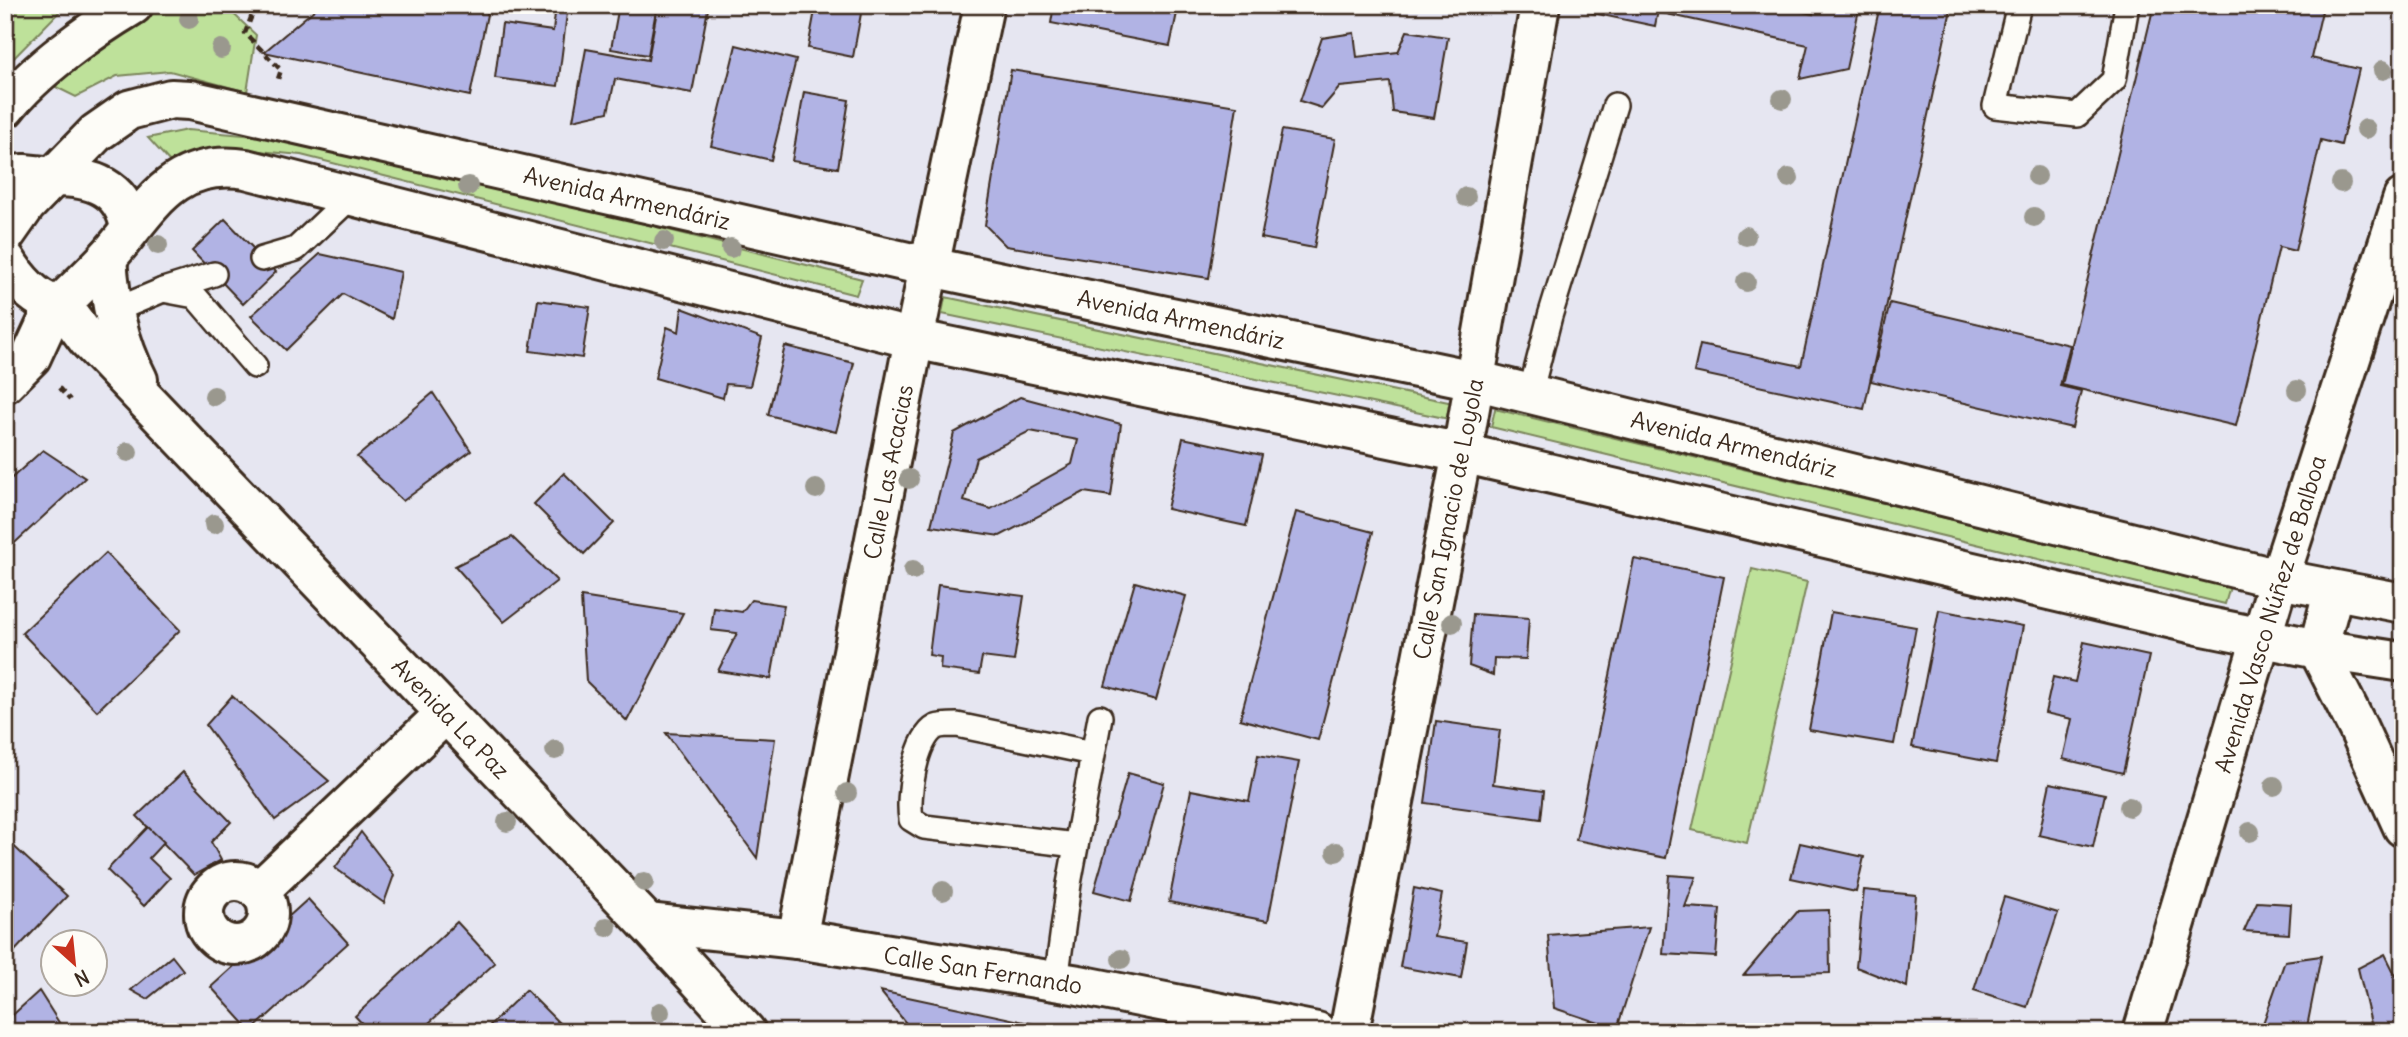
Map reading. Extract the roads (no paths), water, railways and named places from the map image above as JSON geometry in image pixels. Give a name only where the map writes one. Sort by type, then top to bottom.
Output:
[{"type":"main road","points":[[5,108],[31,81],[97,26],[133,5]]},
{"type":"main road","name":"Calle Las Acacias","points":[[797,939],[914,339],[984,5]]},
{"type":"main road","name":"Calle San Ignacio de Loyola","points":[[1349,1032],[1462,453],[1541,5]]},
{"type":"main road","name":"Avenida Armendáriz","points":[[5,235],[26,205],[96,133],[129,110],[171,99],[190,100],[930,267],[1474,380],[2279,579],[2403,603]]},
{"type":"main road","points":[[5,383],[31,357],[58,304],[107,258],[149,204],[190,174],[228,167],[914,339],[1462,453],[2199,625],[2318,649],[2403,662]]},
{"type":"main road","points":[[5,176],[24,174],[78,177],[94,182],[109,190],[121,203],[129,219],[130,228]]},
{"type":"main road","name":"Avenida Vasco Núñez de Balboa","points":[[2143,1032],[2279,579],[2403,198]]},
{"type":"main road","points":[[107,258],[113,310],[124,349],[136,378],[153,406]]},
{"type":"main road","points":[[5,259],[32,292],[58,304],[87,339],[153,406]]},
{"type":"main road","name":"Avenida La Paz","points":[[153,406],[647,923],[746,1032]]},
{"type":"main road","points":[[2334,590],[2318,649],[2403,827]]},
{"type":"main road","points":[[259,891],[446,713]]},
{"type":"main road","name":"Calle San Fernando","points":[[647,923],[797,939],[1056,981],[1317,1032]]},
{"type":"lane","points":[[2018,5],[1995,106],[2077,115],[2114,80],[2127,5]]},
{"type":"lane","points":[[1530,394],[1550,316],[1615,105]]},
{"type":"lane","points":[[262,259],[296,249],[352,196]]},
{"type":"lane","points":[[113,310],[214,274]]},
{"type":"lane","points":[[163,290],[195,296],[255,366]]},
{"type":"lane","points":[[1056,981],[1076,845],[1100,717]]},
{"type":"lane","points":[[1076,845],[924,827],[911,819],[909,804],[922,741],[936,727],[957,725],[1092,753]]}]
